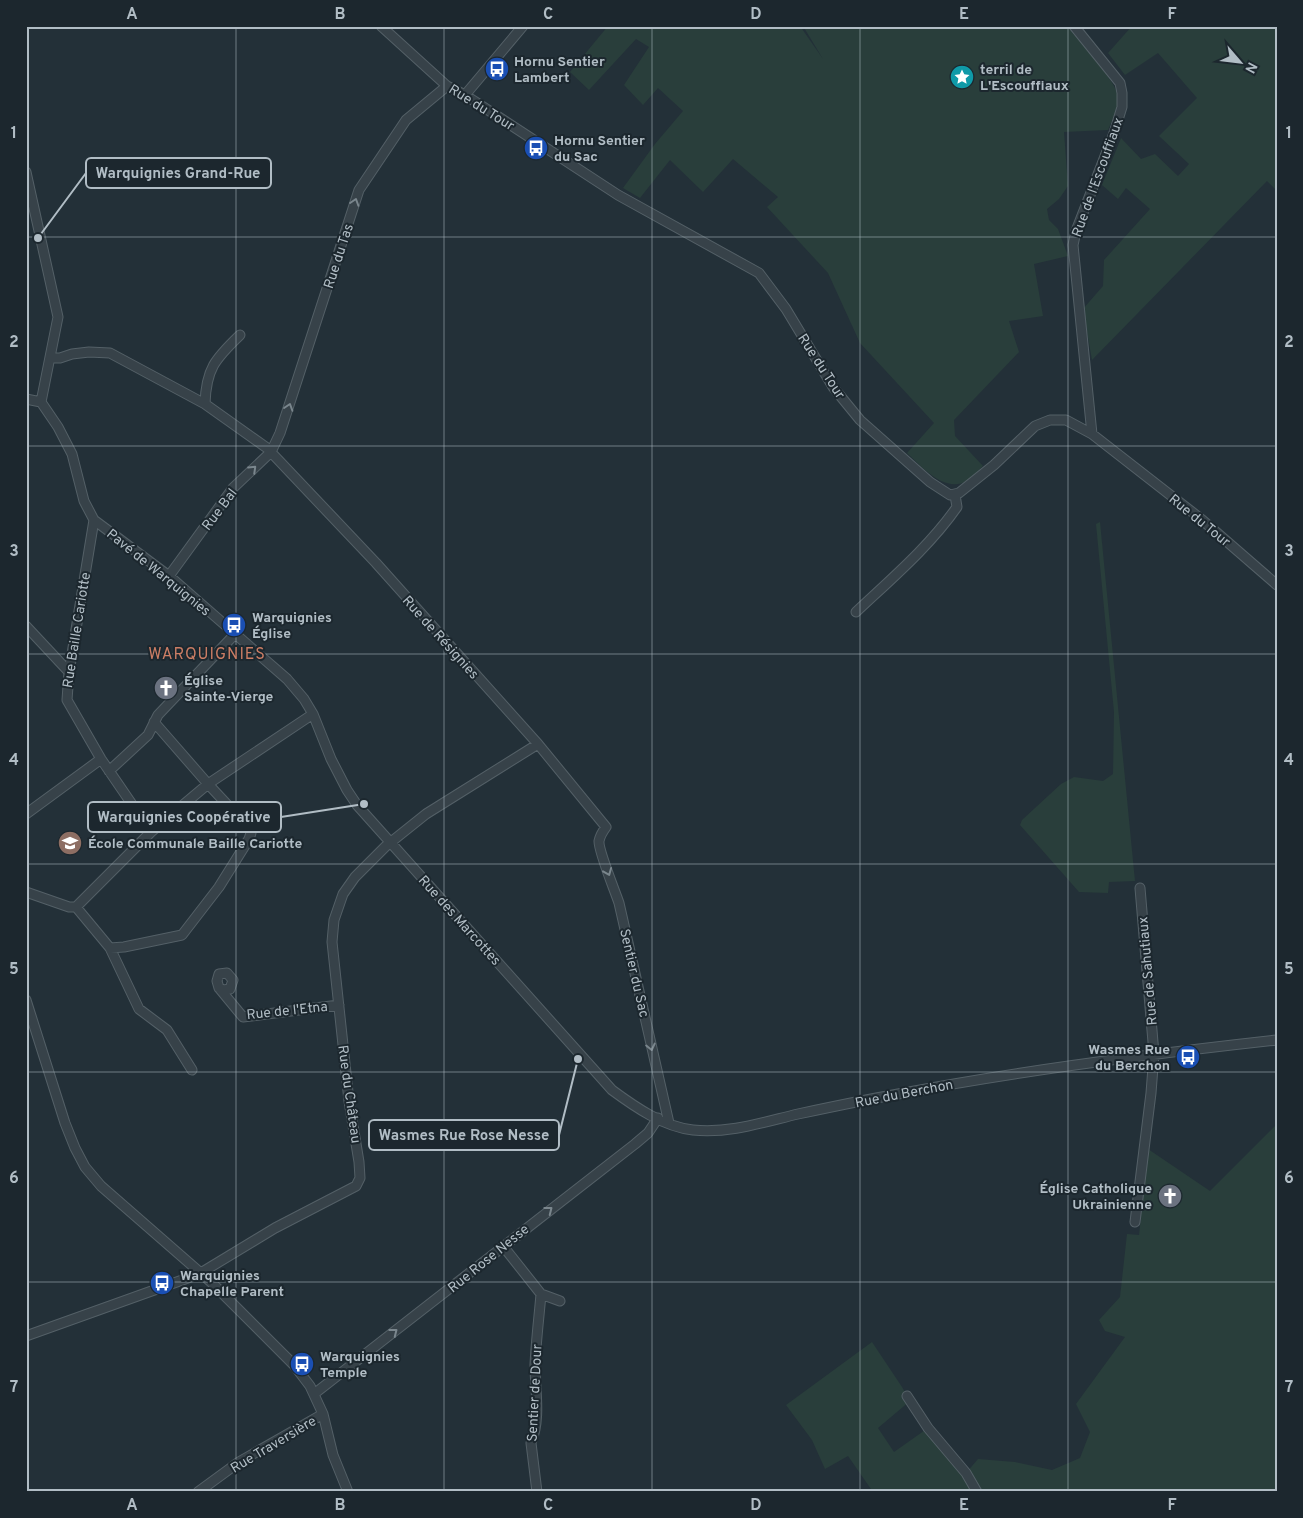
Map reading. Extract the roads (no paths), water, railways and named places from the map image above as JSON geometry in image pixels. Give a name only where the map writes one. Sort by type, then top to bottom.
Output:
[{"type":"street","name":"Rue du Tour","points":[[381,26],[447,86],[465,95],[618,195],[759,273],[786,309],[833,387],[860,420],[930,482],[946,493],[959,494],[1035,426],[1042,422],[1058,419],[1066,420],[1092,434],[1201,519],[1277,585]]},
{"type":"street","points":[[465,95],[523,26]]},
{"type":"street","name":"Rue de l'Escouffiaux","points":[[1074,26],[1120,83],[1122,93],[1122,107],[1114,134],[1076,231],[1074,244],[1092,434]]},
{"type":"street","name":"Rue du Tas","points":[[269,450],[280,433],[359,190],[406,120],[447,86]]},
{"type":"street","points":[[26,172],[58,317],[41,402],[26,399]]},
{"type":"street","points":[[51,358],[89,352],[110,353],[205,404],[205,385],[214,364],[222,352],[240,336]]},
{"type":"street","name":"Pavé de Warquignies","points":[[41,402],[58,427],[72,454],[84,501],[94,520],[169,576],[287,680],[304,699],[313,714],[331,759],[347,790],[357,805],[391,843]]},
{"type":"street","name":"Rue de Résignies","points":[[205,404],[269,450],[376,563],[538,744],[606,827]]},
{"type":"street","name":"Rue Bal","points":[[169,576],[234,488],[269,450]]},
{"type":"street","points":[[856,612],[902,569],[935,534],[957,507],[955,495]]},
{"type":"street","name":"Rue Baille Cariotte","points":[[94,520],[69,672],[67,700],[100,759],[152,832]]},
{"type":"street","points":[[26,626],[69,672]]},
{"type":"street","points":[[109,771],[148,734],[158,714],[235,634]]},
{"type":"street","points":[[26,892],[69,907],[76,907],[152,832],[208,784],[313,714]]},
{"type":"street","points":[[110,948],[124,947],[182,934],[218,886],[251,833],[249,828],[154,722]]},
{"type":"street","points":[[391,843],[421,818],[538,744]]},
{"type":"street","points":[[26,814],[100,759]]},
{"type":"street","name":"Sentier du Sac","points":[[606,827],[599,841],[599,849],[619,903],[669,1123]]},
{"type":"street","name":"Rue du Château","points":[[200,1273],[275,1228],[351,1190],[358,1184],[360,1174],[359,1162],[349,1101],[332,939],[333,924],[336,909],[350,883],[391,843]]},
{"type":"street","name":"Rue des Marcottes","points":[[391,843],[612,1090],[658,1118]]},
{"type":"street","name":"Rue de Sahutiaux","points":[[1140,888],[1154,1054]]},
{"type":"street","points":[[76,907],[110,948],[139,1009],[166,1030],[192,1070]]},
{"type":"street","name":"Rue de l'Etna","points":[[219,988],[243,1017],[339,1005]]},
{"type":"street","points":[[26,1000],[65,1123],[85,1167],[120,1204],[211,1282],[294,1365],[314,1394],[323,1414],[333,1455],[348,1492]]},
{"type":"street","name":"Rue du Berchon","points":[[658,1118],[691,1130],[722,1131],[836,1106],[963,1082],[1154,1054],[1277,1040]]},
{"type":"street","points":[[1135,1222],[1154,1054]]},
{"type":"street","name":"Rue Rose Nesse","points":[[314,1394],[648,1133],[658,1118]]},
{"type":"street","points":[[503,1246],[541,1294],[560,1301]]},
{"type":"street","points":[[26,1336],[200,1273]]},
{"type":"street","name":"Sentier de Dour","points":[[537,1492],[531,1443],[534,1435],[537,1406],[536,1354],[541,1294]]},
{"type":"street","points":[[906,1396],[928,1428],[966,1473],[977,1492]]},
{"type":"street","name":"Rue Traversière","points":[[198,1492],[239,1462],[323,1414]]},
{"type":"place","name":"Hornu Sentier Lambert","points":[[497,69]]},
{"type":"place","name":"terril de L'Escouffiaux","points":[[962,77]]},
{"type":"place","name":"Hornu Sentier du Sac","points":[[536,148]]},
{"type":"place","name":"Warquignies Grand-Rue","points":[[38,238]]},
{"type":"place","name":"Warquignies Église","points":[[234,625]]},
{"type":"place","name":"Église Sainte-Vierge","points":[[166,688]]},
{"type":"place","name":"Warquignies Coopérative","points":[[364,804]]},
{"type":"place","name":"École Communale Baille Cariotte","points":[[70,843]]},
{"type":"place","name":"Wasmes Rue du Berchon","points":[[1188,1057]]},
{"type":"place","name":"Wasmes Rue Rose Nesse","points":[[578,1059]]},
{"type":"place","name":"Église Catholique Ukrainienne","points":[[1170,1196]]},
{"type":"place","name":"Warquignies Chapelle Parent","points":[[162,1283]]},
{"type":"place","name":"Warquignies Temple","points":[[302,1364]]},
{"type":"district","name":"WARQUIGNIES","points":[[207,653]]}]
